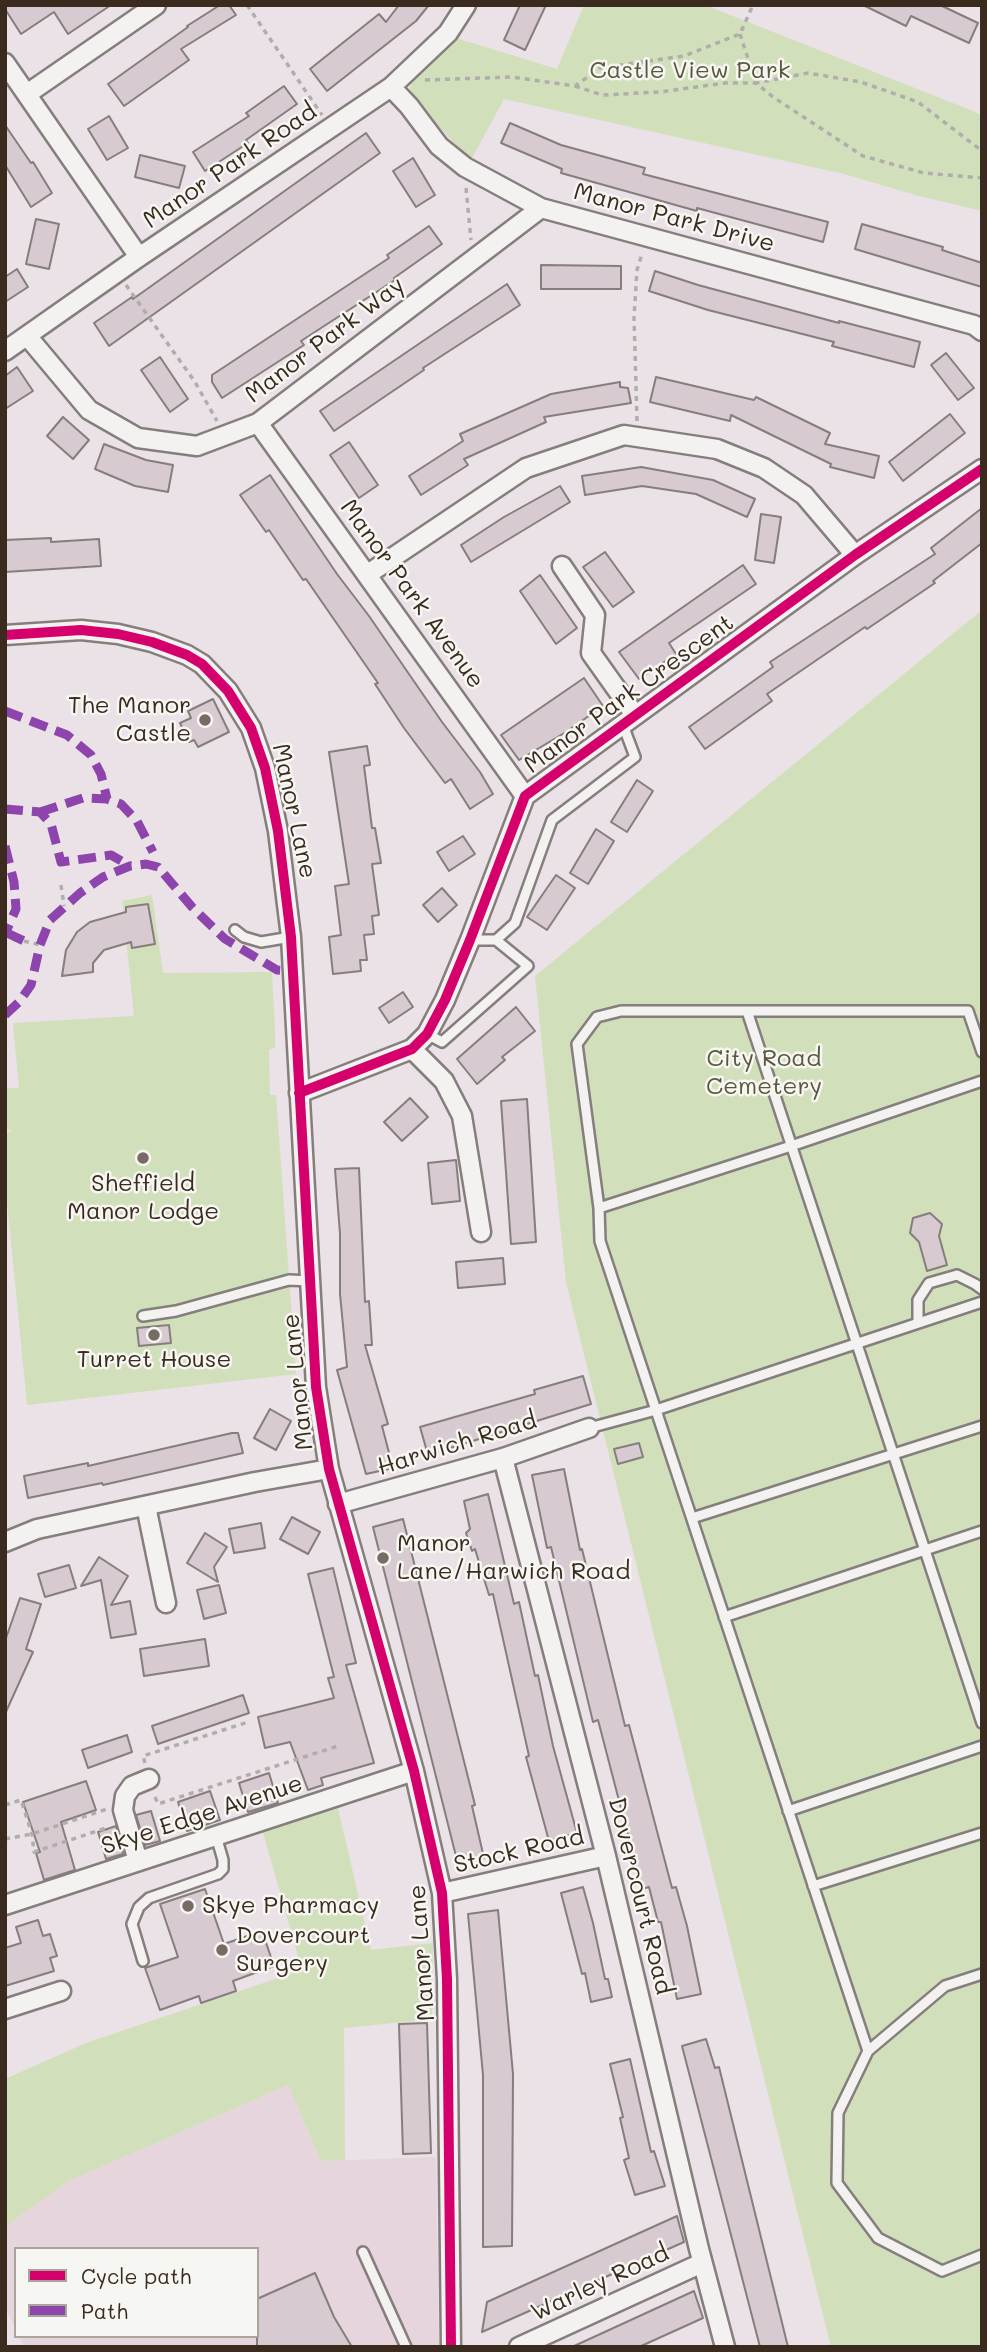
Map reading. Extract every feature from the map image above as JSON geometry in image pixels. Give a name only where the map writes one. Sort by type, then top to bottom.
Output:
[{"type":"street","points":[[27,94],[156,5]]},
{"type":"street","name":"Manor Park Road","points":[[5,351],[139,257],[391,88],[448,33],[467,5]]},
{"type":"street","points":[[5,63],[139,257]]},
{"type":"street","name":"Manor Park Drive","points":[[391,88],[439,146],[465,167],[541,208],[974,325],[982,331]]},
{"type":"street","name":"Manor Park Way","points":[[28,337],[89,410],[138,439],[197,446],[258,423],[541,208]]},
{"type":"street","name":"Manor Park Avenue","points":[[258,423],[525,796]]},
{"type":"street","points":[[368,574],[526,468],[624,435],[717,449],[764,468],[804,495],[855,555]]},
{"type":"street","name":"Manor Park Crescent","points":[[299,1093],[412,1049],[427,1034],[445,1000],[470,940],[525,796],[855,555],[982,469]]},
{"type":"street","name":"Manor Park Crescent","points":[[562,566],[595,615],[591,653],[629,720]]},
{"type":"street","name":"Manor Lane","points":[[5,635],[81,630],[134,637],[187,655],[202,664],[222,684],[241,710],[251,728],[265,768],[278,831],[291,937],[316,1387],[329,1469],[414,1771],[442,1893],[447,1979],[451,2347]]},
{"type":"street","points":[[412,1049],[444,1081],[462,1116],[481,1232]]},
{"type":"street","name":"Harwich Road","points":[[338,1504],[503,1458],[589,1428]]},
{"type":"street","name":"Dovercourt Road","points":[[503,1458],[606,1856],[702,2263],[725,2347]]},
{"type":"street","points":[[5,1542],[37,1529],[255,1482],[329,1469]]},
{"type":"street","points":[[146,1506],[166,1603]]},
{"type":"street","name":"Skye Edge Avenue","points":[[5,1905],[414,1771]]},
{"type":"street","points":[[138,1861],[125,1812],[125,1796],[132,1786],[149,1779]]},
{"type":"street","name":"Stock Road","points":[[442,1893],[606,1856]]},
{"type":"street","points":[[5,2009],[61,1992]]},
{"type":"street","name":"Warley Road","points":[[519,2347],[702,2263]]},
{"type":"lane","points":[[496,940],[515,923],[552,820],[635,757],[629,720]]},
{"type":"lane","points":[[235,930],[244,937],[261,942],[291,937]]},
{"type":"lane","points":[[427,1034],[442,1042],[528,966],[496,940],[470,940]]},
{"type":"lane","points":[[868,2051],[600,1241],[599,1208],[577,1044],[597,1017],[621,1011],[968,1011],[982,1052]]},
{"type":"lane","points":[[747,1011],[982,1723]]},
{"type":"lane","points":[[599,1208],[982,1081]]},
{"type":"lane","points":[[918,1323],[918,1300],[929,1283],[957,1275],[982,1289]]},
{"type":"lane","points":[[144,1316],[176,1311],[289,1280],[310,1281]]},
{"type":"lane","points":[[589,1428],[656,1410],[982,1302]]},
{"type":"lane","points":[[692,1518],[982,1426]]},
{"type":"lane","points":[[724,1617],[982,1531]]},
{"type":"lane","points":[[788,1811],[982,1746]]},
{"type":"lane","points":[[813,1886],[982,1833]]},
{"type":"lane","points":[[144,1961],[132,1924],[139,1907],[149,1898],[218,1874],[223,1869],[223,1860],[216,1836]]},
{"type":"lane","points":[[982,1974],[945,1986],[868,2051],[838,2113],[837,2183],[878,2238],[942,2271],[982,2255]]},
{"type":"lane","points":[[363,2252],[406,2347]]},
{"type":"path","points":[[247,5],[331,128]]},
{"type":"path","points":[[753,5],[740,34],[756,83],[773,97],[863,156],[924,173],[982,178]]},
{"type":"path","points":[[575,86],[600,68],[684,56],[740,34]]},
{"type":"path","points":[[418,80],[512,77],[575,86],[603,95],[660,92],[725,83],[756,83],[808,72],[861,82],[918,102],[982,151]]},
{"type":"path","points":[[465,167],[474,259]]},
{"type":"path","points":[[638,437],[634,317],[637,270],[647,235]]},
{"type":"path","points":[[118,273],[195,382],[225,435]]},
{"type":"path","points":[[61,885],[64,906]]},
{"type":"path","points":[[24,941],[40,945]]},
{"type":"path","points":[[248,1722],[143,1756],[158,1804],[338,1746]]},
{"type":"path","points":[[5,1805],[20,1800],[32,1833],[34,1852],[125,1812]]},
{"type":"path","points":[[5,1839],[125,1812]]},
{"type":"shaded area","points":[[288,2085],[321,2161],[436,2157],[439,2347],[24,2347],[20,2338],[259,2338],[259,2247],[14,2247],[14,2325],[5,2307],[5,2227],[67,2182]]},
{"type":"green space","name":"Castle View Park","points":[[584,5],[705,5],[973,111],[982,116],[982,211],[844,174],[504,99],[471,160],[409,96],[412,76],[453,37],[557,69]]},
{"type":"green space","name":"City Road Cemetery","points":[[982,610],[982,2347],[831,2347],[566,1282],[535,976]]},
{"type":"green space","name":"Sheffield Manor Lodge","points":[[152,895],[163,973],[272,972],[275,1048],[269,1049],[270,1095],[276,1095],[296,1374],[27,1405],[5,1181],[5,1135],[12,1130],[5,1128],[6,1088],[19,1088],[13,1023],[134,1016],[122,901]]},
{"type":"green space","points":[[337,1804],[371,1950],[433,1943],[432,2019],[344,2028],[345,2160],[321,2161],[288,2085],[67,2182],[5,2227],[5,2079],[86,2043],[302,1970],[262,1829]]},
{"type":"building","points":[[5,5],[111,5],[68,34],[54,12],[21,34]]},
{"type":"building","points":[[220,5],[229,5],[236,15],[181,49],[189,60],[124,106],[108,84]]},
{"type":"building","points":[[399,5],[429,5],[416,21],[327,91],[310,69],[379,14],[386,22]]},
{"type":"building","points":[[520,5],[546,5],[525,50],[504,40]]},
{"type":"building","points":[[863,5],[940,5],[978,23],[969,43],[911,16],[906,26]]},
{"type":"building","points":[[284,86],[297,104],[246,140],[248,143],[205,171],[193,152],[249,116],[246,113]]},
{"type":"building","points":[[109,116],[128,148],[107,160],[88,129]]},
{"type":"building","points":[[510,123],[561,145],[645,168],[643,174],[828,222],[823,242],[697,208],[697,211],[561,173],[562,169],[501,143]]},
{"type":"building","points":[[5,125],[52,193],[31,207],[5,165]]},
{"type":"building","points":[[366,133],[380,153],[109,346],[94,323],[132,297],[133,299]]},
{"type":"building","points":[[140,155],[185,166],[179,188],[135,177]]},
{"type":"building","points":[[413,158],[435,195],[416,207],[393,171]]},
{"type":"building","points":[[36,219],[59,224],[49,269],[26,264]]},
{"type":"building","points":[[862,224],[943,247],[942,250],[982,263],[982,287],[855,249]]},
{"type":"building","points":[[429,226],[442,244],[394,278],[395,280],[301,341],[304,345],[222,398],[212,382],[212,375],[389,258],[387,255]]},
{"type":"building","points":[[541,265],[621,266],[621,289],[541,289]]},
{"type":"building","points":[[17,269],[28,287],[5,302],[5,277]]},
{"type":"building","points":[[655,271],[839,323],[920,342],[914,367],[832,346],[834,342],[708,310],[649,291]]},
{"type":"building","points":[[507,284],[520,305],[423,368],[424,370],[334,431],[320,411]]},
{"type":"building","points":[[946,353],[974,388],[958,400],[931,365]]},
{"type":"building","points":[[160,357],[188,399],[170,412],[141,370]]},
{"type":"building","points":[[17,367],[33,391],[5,409],[5,376]]},
{"type":"building","points":[[656,377],[754,400],[756,397],[830,433],[825,444],[879,456],[874,478],[830,467],[831,464],[731,415],[730,421],[650,402]]},
{"type":"building","points":[[620,382],[620,387],[628,388],[631,403],[544,417],[546,422],[464,459],[468,465],[421,495],[409,476],[463,441],[460,434],[551,394]]},
{"type":"building","points":[[950,414],[965,433],[903,481],[889,462]]},
{"type":"building","points":[[63,417],[89,440],[73,459],[47,436]]},
{"type":"building","points":[[349,442],[378,485],[359,498],[330,455]]},
{"type":"building","points":[[104,444],[146,460],[173,465],[168,492],[135,486],[95,469]]},
{"type":"building","points":[[641,467],[713,480],[755,499],[747,517],[696,494],[642,486],[585,495],[582,476]]},
{"type":"building","points":[[270,475],[337,574],[480,772],[493,794],[470,809],[451,779],[445,783],[404,728],[375,684],[378,683],[306,579],[303,580],[269,530],[266,532],[240,495]]},
{"type":"building","points":[[560,486],[570,502],[471,562],[461,545]]},
{"type":"building","points":[[982,508],[982,543],[933,581],[935,583],[767,694],[772,701],[705,749],[689,727],[773,667],[770,662],[935,554],[931,548]]},
{"type":"building","points":[[761,514],[781,517],[774,563],[755,560]]},
{"type":"building","points":[[51,538],[51,542],[99,539],[101,566],[5,572],[5,540]]},
{"type":"building","points":[[605,552],[634,592],[613,607],[583,567]]},
{"type":"building","points":[[743,565],[756,584],[669,643],[676,654],[639,679],[619,652]]},
{"type":"building","points":[[540,575],[577,628],[556,644],[520,591]]},
{"type":"building","points":[[584,678],[603,706],[519,760],[501,735]]},
{"type":"building","name":"The Manor Castle","points":[[213,699],[229,732],[198,747],[194,740],[189,742],[180,723],[191,718],[188,711]]},
{"type":"building","points":[[367,746],[370,765],[364,766],[372,828],[375,828],[381,863],[372,864],[379,915],[372,916],[374,934],[364,935],[367,960],[360,960],[361,971],[333,974],[329,937],[341,935],[335,886],[349,884],[329,752]]},
{"type":"building","points":[[637,780],[653,791],[627,832],[611,822]]},
{"type":"building","points":[[596,829],[614,841],[588,884],[570,873]]},
{"type":"building","points":[[463,836],[475,854],[449,871],[437,852]]},
{"type":"building","points":[[556,875],[575,888],[547,930],[527,917]]},
{"type":"building","points":[[442,888],[457,905],[438,922],[423,905]]},
{"type":"building","points":[[148,904],[155,944],[132,948],[131,942],[104,950],[93,963],[93,972],[62,976],[66,950],[77,932],[90,922],[126,912],[126,907]]},
{"type":"building","points":[[403,992],[413,1007],[389,1023],[379,1008]]},
{"type":"building","points":[[516,1007],[535,1031],[502,1057],[505,1060],[477,1084],[457,1059]]},
{"type":"building","points":[[410,1098],[428,1117],[402,1141],[384,1122]]},
{"type":"building","points":[[527,1099],[536,1242],[511,1244],[501,1101]]},
{"type":"building","points":[[456,1160],[460,1201],[432,1204],[428,1163]]},
{"type":"building","points":[[359,1168],[365,1302],[369,1301],[372,1345],[365,1345],[388,1424],[382,1426],[393,1468],[366,1474],[337,1370],[347,1367],[340,1294],[340,1234],[335,1169]]},
{"type":"building","points":[[930,1213],[942,1224],[939,1236],[947,1265],[927,1271],[919,1242],[910,1233],[913,1218]]},
{"type":"building","points":[[503,1258],[505,1284],[458,1288],[456,1262]]},
{"type":"building","name":"Turret House","points":[[169,1325],[171,1343],[139,1346],[137,1328]]},
{"type":"building","points":[[583,1376],[591,1404],[428,1455],[420,1427],[535,1394],[534,1390]]},
{"type":"building","points":[[270,1409],[291,1421],[276,1450],[254,1438]]},
{"type":"building","points":[[238,1433],[243,1453],[103,1485],[102,1483],[28,1498],[24,1476],[88,1463],[88,1466]]},
{"type":"building","points":[[639,1443],[643,1457],[618,1464],[614,1449]]},
{"type":"building","points":[[564,1469],[580,1550],[582,1549],[625,1726],[629,1725],[672,1888],[676,1887],[701,1994],[677,1999],[661,1922],[658,1922],[649,1887],[642,1889],[598,1720],[593,1722],[551,1547],[547,1548],[532,1475]]},
{"type":"building","points":[[488,1494],[514,1604],[519,1602],[535,1676],[538,1675],[553,1746],[577,1833],[549,1841],[526,1757],[529,1756],[493,1594],[489,1595],[475,1549],[472,1551],[466,1533],[470,1529],[464,1501]]},
{"type":"building","points":[[292,1517],[320,1532],[308,1554],[280,1539]]},
{"type":"building","points":[[403,1519],[475,1805],[472,1806],[484,1858],[458,1864],[373,1527]]},
{"type":"building","points":[[261,1523],[265,1548],[234,1553],[229,1529]]},
{"type":"building","points":[[205,1533],[227,1547],[214,1567],[218,1582],[187,1563]]},
{"type":"building","points":[[99,1557],[128,1576],[111,1605],[130,1601],[136,1634],[111,1638],[101,1580],[81,1586]]},
{"type":"building","points":[[69,1565],[76,1588],[45,1597],[38,1574]]},
{"type":"building","points":[[333,1568],[356,1663],[346,1665],[374,1763],[321,1778],[323,1785],[308,1790],[290,1742],[265,1748],[258,1717],[334,1698],[328,1678],[334,1677],[308,1574]]},
{"type":"building","points":[[219,1585],[226,1613],[204,1619],[197,1590]]},
{"type":"building","points":[[20,1598],[41,1604],[26,1649],[33,1652],[5,1714],[5,1641]]},
{"type":"building","points":[[205,1639],[209,1666],[144,1676],[140,1649]]},
{"type":"building","points":[[243,1695],[249,1713],[158,1744],[152,1726]]},
{"type":"building","points":[[127,1735],[132,1752],[88,1768],[82,1750]]},
{"type":"building","points":[[269,1773],[278,1803],[248,1812],[239,1783]]},
{"type":"building","points":[[86,1781],[96,1810],[61,1822],[75,1870],[44,1880],[36,1853],[40,1852],[23,1802]]},
{"type":"building","points":[[210,1791],[220,1820],[187,1831],[178,1802]]},
{"type":"building","points":[[151,1811],[160,1841],[145,1845],[136,1815]]},
{"type":"building","points":[[116,1826],[123,1854],[106,1859],[98,1832]]},
{"type":"building","points":[[583,1887],[605,1979],[608,1979],[612,1997],[591,2002],[561,1893]]},
{"type":"building","name":"Dovercourt Surgery","points":[[205,1889],[224,1944],[262,1931],[274,1966],[233,1981],[236,1991],[201,2003],[199,1996],[160,2010],[145,1968],[178,1957],[160,1904]]},
{"type":"building","points":[[498,1910],[513,2074],[512,2246],[483,2247],[483,2075],[468,1914]]},
{"type":"building","points":[[38,1920],[43,1936],[50,1934],[57,1956],[50,1958],[54,1971],[5,1986],[5,1948],[21,1943],[16,1927]]},
{"type":"building","points":[[427,2023],[431,2153],[403,2154],[399,2024]]},
{"type":"building","points":[[706,2039],[715,2068],[719,2067],[788,2347],[760,2347],[682,2046]]},
{"type":"building","points":[[630,2059],[651,2152],[654,2151],[665,2186],[635,2195],[624,2160],[629,2158],[620,2118],[623,2117],[610,2064]]},
{"type":"building","points":[[677,2216],[684,2242],[482,2332],[487,2302]]},
{"type":"building","points":[[315,2273],[334,2317],[352,2347],[257,2347],[259,2298]]},
{"type":"building","points":[[694,2291],[703,2318],[639,2347],[572,2347]]},
{"type":"marked path","points":[[5,711],[67,735],[91,755],[101,774],[107,799]]},
{"type":"marked path","points":[[40,812],[83,798],[107,799],[121,804],[137,821],[153,852]]},
{"type":"marked path","points":[[5,809],[40,812],[51,824],[61,862],[111,855],[130,866]]},
{"type":"marked path","points":[[5,846],[14,882],[16,909],[5,934]]},
{"type":"marked path","points":[[5,1015],[31,985],[40,945],[50,920],[103,877],[130,866],[146,864],[158,867],[192,907],[225,939],[277,970],[292,971]]},
{"type":"marked path","points":[[7,933],[24,941]]},
{"type":"cycle path","points":[[299,1093],[412,1049],[427,1034],[445,1000],[470,940],[525,796],[855,555],[982,469]]},
{"type":"cycle path","points":[[5,635],[81,630],[118,634],[152,642],[187,655],[202,664],[228,691],[251,728],[265,768],[278,831],[291,937],[316,1387],[329,1469],[414,1771],[442,1893],[447,1979],[451,2347]]},
{"type":"place","name":"The Manor Castle","points":[[205,720]]},
{"type":"place","name":"Sheffield Manor Lodge","points":[[143,1158]]},
{"type":"place","name":"Turret House","points":[[154,1335]]},
{"type":"place","name":"Manor Lane/Harwich Road","points":[[383,1558]]},
{"type":"place","name":"Skye Pharmacy","points":[[188,1906]]},
{"type":"place","name":"Dovercourt Surgery","points":[[222,1950]]}]
